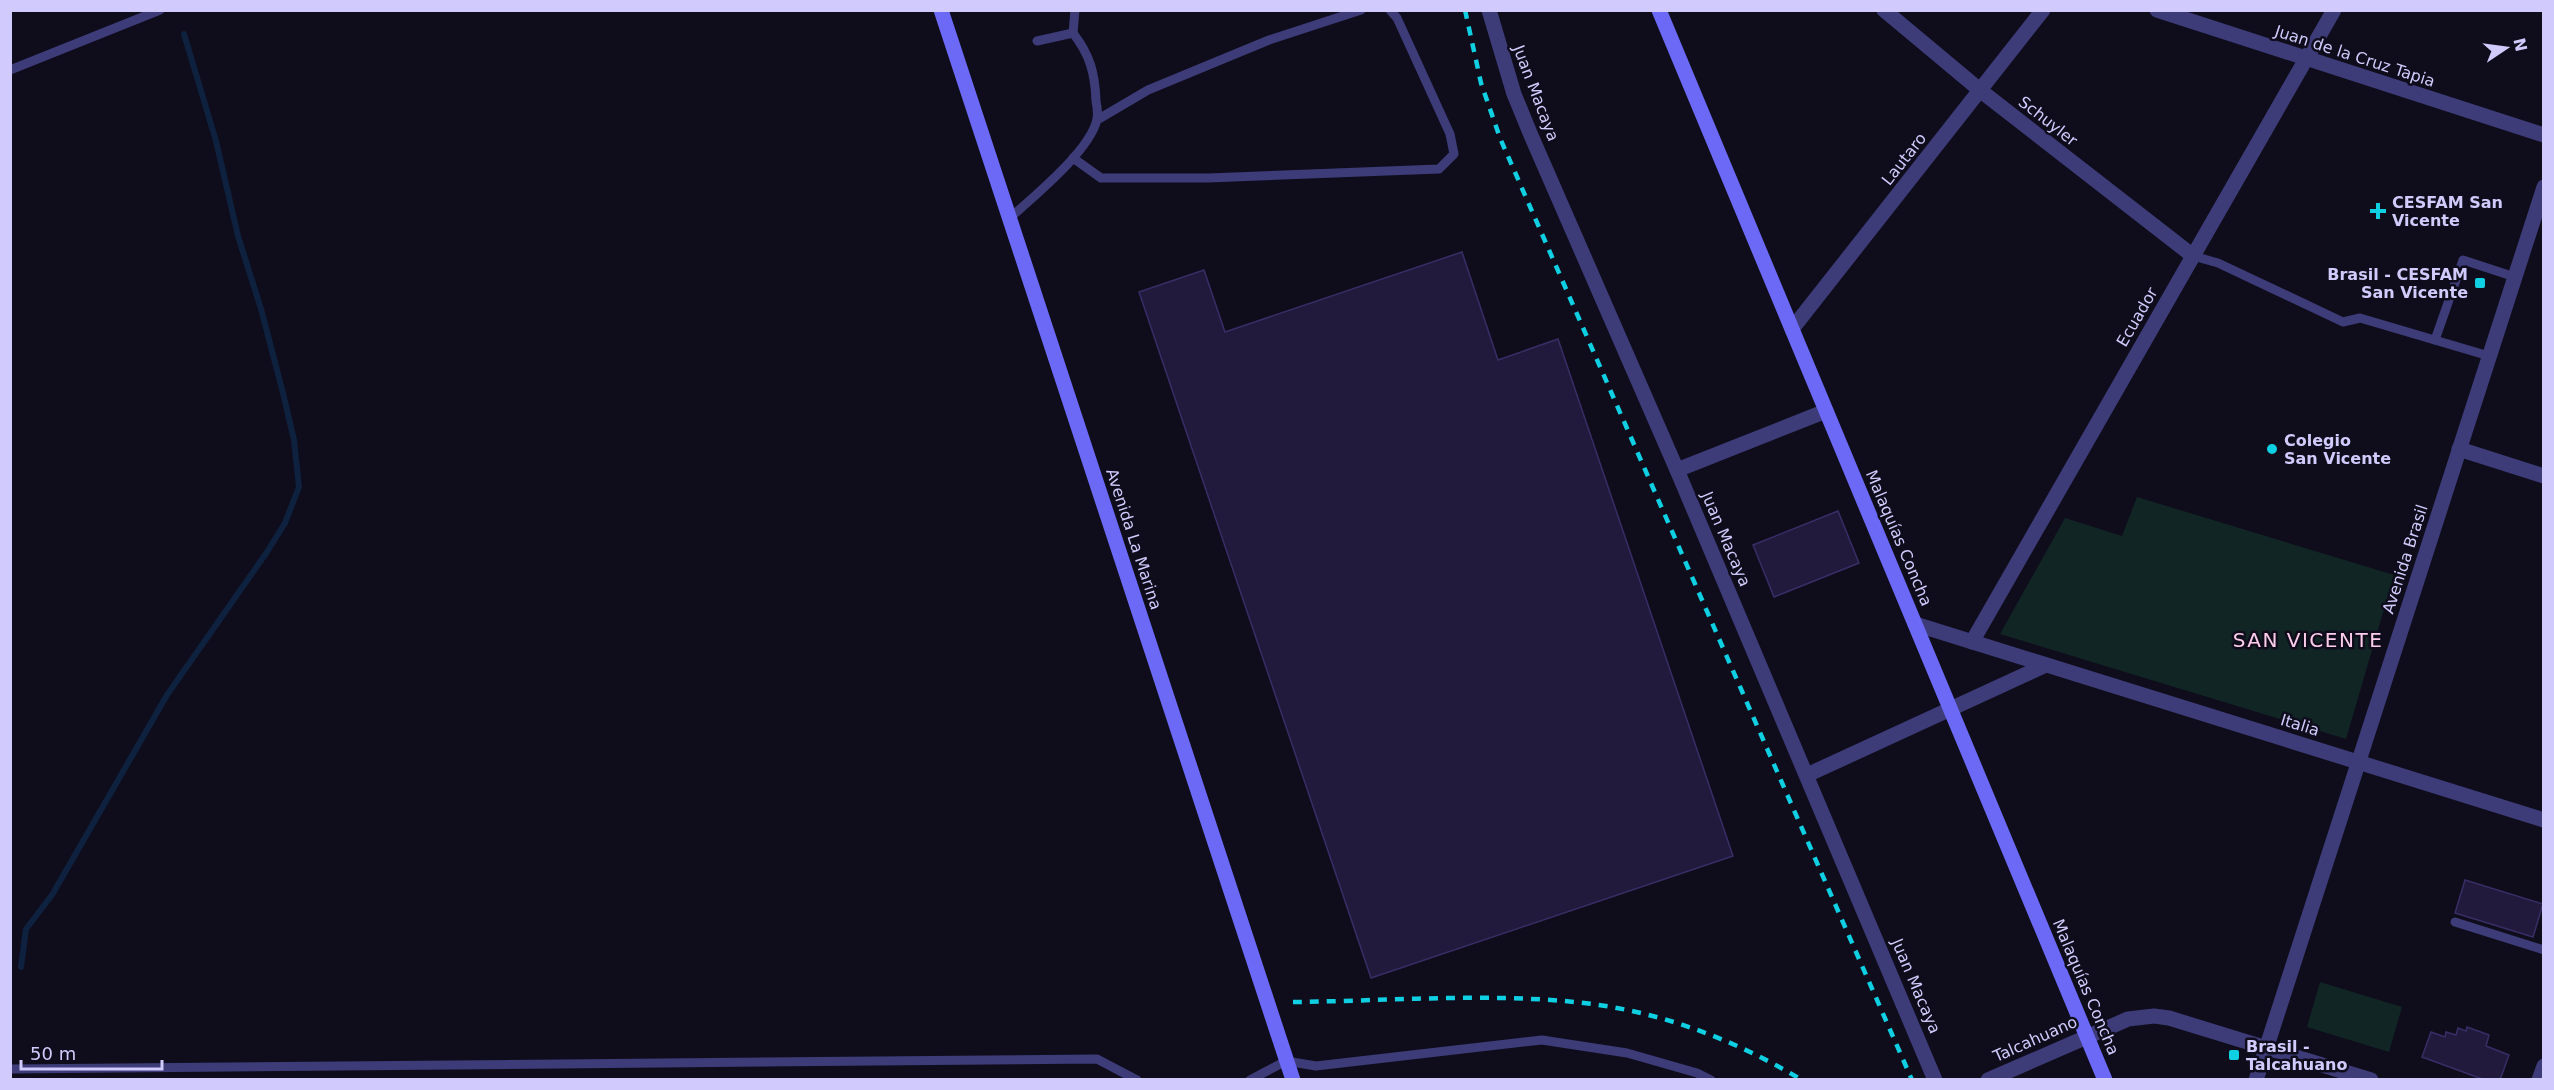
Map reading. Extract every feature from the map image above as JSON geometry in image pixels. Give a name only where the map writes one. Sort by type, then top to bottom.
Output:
[{"type":"main road","name":"Avenida La Marina","points":[[940,10],[1293,1080]]},
{"type":"main road","name":"Malaquías Concha","points":[[1659,10],[2105,1080]]},
{"type":"street","name":"Juan Macaya","points":[[1489,10],[1514,94],[1807,774],[1935,1080]]},
{"type":"street","name":"Schuyler","points":[[1884,10],[1980,92],[2193,256]]},
{"type":"street","name":"Lautaro","points":[[1792,329],[2043,10]]},
{"type":"street","name":"Juan de la Cruz Tapia","points":[[2157,10],[2305,60],[2544,135]]},
{"type":"street","name":"Ecuador","points":[[1972,642],[2334,10]]},
{"type":"street","name":"Avenida Brasil","points":[[2256,1080],[2544,187]]},
{"type":"street","points":[[1677,470],[1826,411]]},
{"type":"street","points":[[2459,448],[2544,476]]},
{"type":"street","name":"Italia","points":[[1915,624],[2544,820]]},
{"type":"street","points":[[1807,774],[2046,664]]},
{"type":"street","name":"Talcahuano","points":[[1988,1080],[2128,1019],[2154,1016],[2169,1018],[2371,1080]]},
{"type":"street","points":[[2539,1080],[2544,1066]]},
{"type":"lane","points":[[10,69],[160,10]]},
{"type":"lane","points":[[1075,10],[1073,33],[1082,45],[1095,74],[1097,120]]},
{"type":"lane","points":[[1010,218],[1063,170],[1097,120],[1148,90],[1269,40],[1360,10]]},
{"type":"lane","points":[[1073,158],[1101,178],[1208,178],[1439,169],[1454,154],[1450,134],[1397,18],[1390,10]]},
{"type":"lane","points":[[1036,41],[1073,33]]},
{"type":"lane","points":[[2193,256],[2218,263],[2343,322],[2360,318],[2489,356]]},
{"type":"lane","points":[[2434,340],[2463,260],[2514,277]]},
{"type":"lane","points":[[2455,922],[2544,950]]},
{"type":"lane","points":[[1250,1080],[1286,1061],[1316,1066],[1542,1040],[1627,1053],[1697,1073],[1711,1080]]},
{"type":"lane","points":[[10,1069],[1097,1059],[1137,1080]]},
{"type":"green space","points":[[2137,497],[2394,575],[2346,739],[2000,634],[2065,518],[2122,536]]},
{"type":"green space","points":[[2320,982],[2402,1007],[2389,1052],[2307,1027]]},
{"type":"building","points":[[1462,252],[1498,360],[1558,339],[1733,856],[1371,978],[1139,292],[1204,270],[1225,332]]},
{"type":"building","points":[[1838,511],[1859,563],[1774,597],[1753,545]]},
{"type":"building","points":[[2465,880],[2543,904],[2533,937],[2455,913]]},
{"type":"building","points":[[2467,1027],[2489,1035],[2486,1046],[2509,1055],[2500,1080],[2485,1080],[2422,1057],[2431,1032],[2445,1037],[2446,1032],[2456,1035],[2458,1028],[2466,1031]]},
{"type":"waterway","points":[[21,967],[26,929],[52,895],[167,695],[285,523],[299,487],[294,440],[283,393],[261,309],[238,236],[216,141],[184,34]]},
{"type":"railway","points":[[1465,10],[1481,83],[1500,138],[1912,1080]]},
{"type":"railway","points":[[1293,1002],[1506,998],[1541,999],[1605,1006],[1693,1028],[1748,1051],[1802,1080]]},
{"type":"place","name":"CESFAM San Vicente","points":[[2378,211]]},
{"type":"place","name":"Brasil - CESFAM San Vicente","points":[[2480,283]]},
{"type":"place","name":"Colegio San Vicente","points":[[2272,449]]},
{"type":"place","name":"Brasil - Talcahuano","points":[[2234,1055]]},
{"type":"district","name":"SAN VICENTE","points":[[2308,640]]}]
